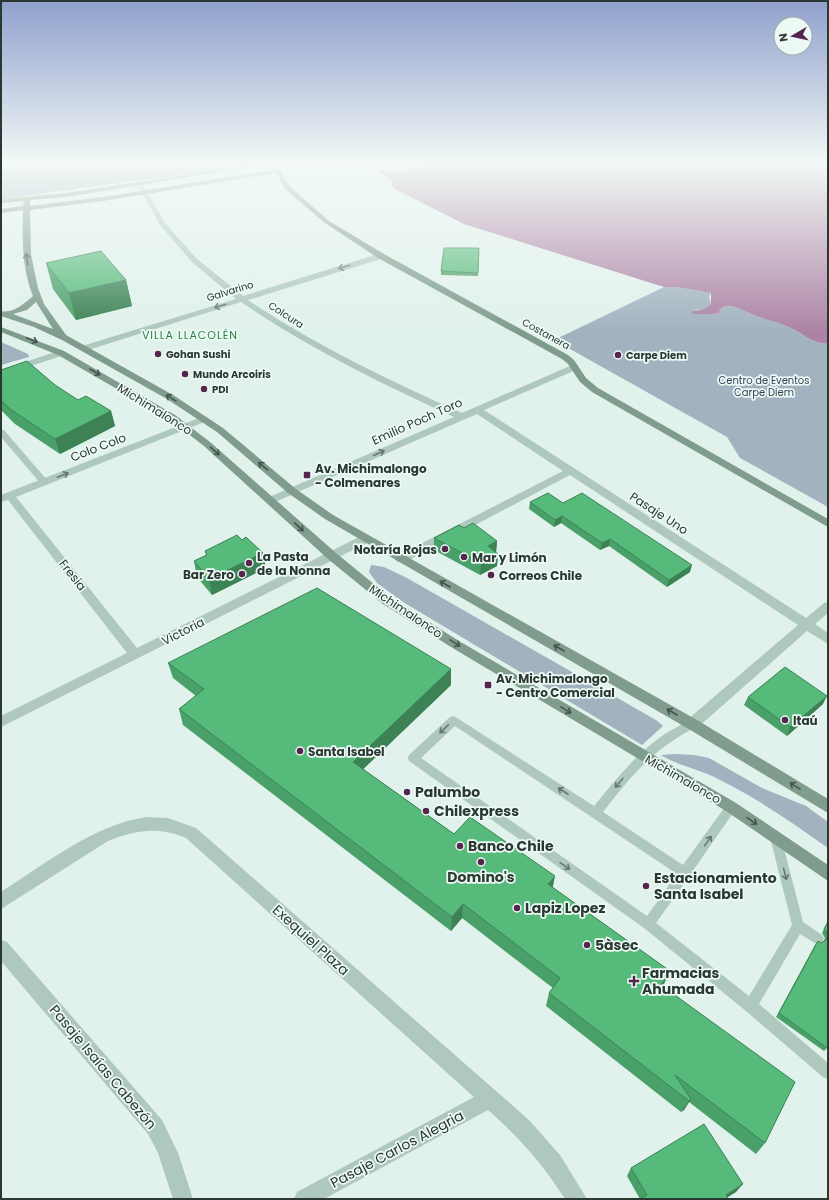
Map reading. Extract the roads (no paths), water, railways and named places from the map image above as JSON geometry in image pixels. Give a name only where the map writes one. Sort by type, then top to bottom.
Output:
[{"type":"main road","points":[[26,220],[26,254],[36,297],[48,317],[65,338]]},
{"type":"main road","name":"Costanera","points":[[324,220],[381,256],[565,357],[575,367],[583,380],[606,397],[828,524]]},
{"type":"main road","points":[[3,314],[24,308],[36,297]]},
{"type":"main road","name":"Michimalonco","points":[[3,314],[65,338],[170,397],[224,434],[292,491],[328,517],[692,724],[828,807]]},
{"type":"main road","name":"Michimalonco","points":[[1,329],[61,353],[185,427],[207,444],[271,500],[332,556],[368,586],[408,614],[642,755],[732,807],[776,836],[828,874]]},
{"type":"street","name":"Colcura","points":[[161,220],[185,250],[216,278],[281,326],[336,357],[460,416]]},
{"type":"street","name":"Galvarino","points":[[85,348],[381,256]]},
{"type":"street","points":[[1,373],[61,353]]},
{"type":"street","name":"Emilio Poch Toro","points":[[271,500],[476,409],[575,367]]},
{"type":"street","name":"Pasaje Uno","points":[[476,409],[828,638]]},
{"type":"street","name":"Colo Colo","points":[[5,498],[204,419]]},
{"type":"street","points":[[401,558],[570,471]]},
{"type":"street","name":"Fresia","points":[[5,498],[135,655]]},
{"type":"street","name":"Victoria","points":[[1,722],[365,539]]},
{"type":"street","points":[[692,724],[828,606]]},
{"type":"street","name":"Exequiel Plaza","points":[[1,901],[103,836],[120,828],[137,824],[154,823],[180,828],[191,833],[522,1127],[552,1162],[577,1199]]},
{"type":"street","name":"Pasaje Isaías Cabezón","points":[[1,948],[155,1127],[163,1140],[171,1159],[183,1199]]},
{"type":"street","name":"Pasaje Carlos Alegria","points":[[304,1199],[489,1099]]},
{"type":"lane","points":[[1,432],[44,482]]},
{"type":"lane","points":[[686,873],[596,812],[454,720],[413,758],[648,924],[751,1006],[828,1072]]},
{"type":"lane","points":[[596,812],[642,755],[666,737],[692,724]]},
{"type":"lane","points":[[648,924],[732,807]]},
{"type":"lane","points":[[776,836],[798,926],[818,939]]},
{"type":"lane","points":[[751,1006],[798,926]]},
{"type":"place","name":"Gohan Sushi","points":[[158,354]]},
{"type":"place","name":"Carpe Diem","points":[[618,355]]},
{"type":"place","name":"Mundo Arcoiris","points":[[185,374]]},
{"type":"place","name":"PDI","points":[[204,389]]},
{"type":"place","name":"Av. Michimalongo - Colmenares","points":[[307,475]]},
{"type":"place","name":"Notaría Rojas","points":[[445,549]]},
{"type":"place","name":"Mar y Limón","points":[[464,557]]},
{"type":"place","name":"La Pasta de la Nonna","points":[[249,563]]},
{"type":"place","name":"Bar Zero","points":[[242,574]]},
{"type":"place","name":"Correos Chile","points":[[491,575]]},
{"type":"place","name":"Av. Michimalongo - Centro Comercial","points":[[488,685]]},
{"type":"place","name":"Itaú","points":[[785,720]]},
{"type":"place","name":"Santa Isabel","points":[[300,751]]},
{"type":"place","name":"Palumbo","points":[[407,792]]},
{"type":"place","name":"Chilexpress","points":[[426,811]]},
{"type":"place","name":"Banco Chile","points":[[460,846]]},
{"type":"place","name":"Domino's","points":[[481,862]]},
{"type":"place","name":"Estacionamiento Santa Isabel","points":[[646,886]]},
{"type":"place","name":"Lapiz Lopez","points":[[517,908]]},
{"type":"place","name":"5àsec","points":[[587,945]]},
{"type":"place","name":"Farmacias Ahumada","points":[[634,981]]},
{"type":"district","name":"VILLA LLACOLÉN","points":[[190,335]]},
{"type":"park label","name":"Centro de Eventos Carpe Diem","points":[[764,386]]}]
